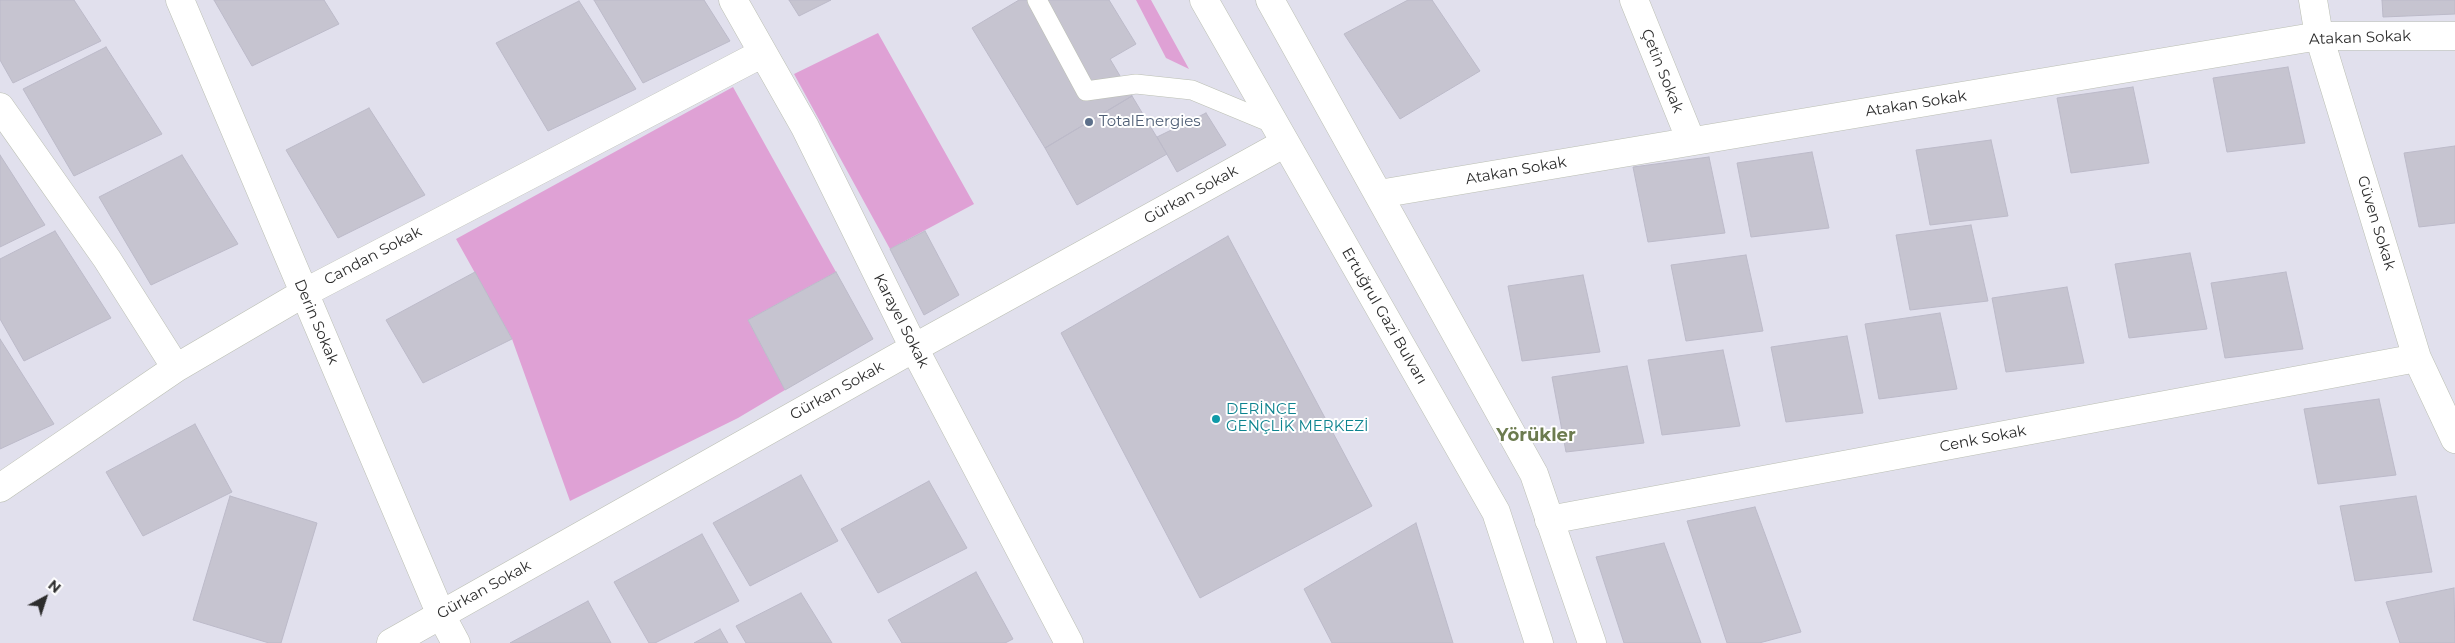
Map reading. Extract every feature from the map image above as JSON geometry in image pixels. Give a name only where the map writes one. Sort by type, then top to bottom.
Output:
[{"type":"street","name":"Derin Sokak","points":[[180,0],[441,615],[456,643]]},
{"type":"street","name":"Karayel Sokak","points":[[733,0],[805,127],[914,348],[1068,643]]},
{"type":"street","name":"Ertuğrul Gazi Bulvarı","points":[[1204,0],[1496,512],[1539,643]]},
{"type":"street","points":[[1270,0],[1534,474],[1592,643]]},
{"type":"street","name":"Çetin Sokak","points":[[1634,0],[1691,141]]},
{"type":"street","name":"Güven Sokak","points":[[2313,0],[2319,36],[2417,358],[2455,439]]},
{"type":"street","name":"Atakan Sokak","points":[[1379,194],[2319,36],[2455,36]]},
{"type":"street","name":"Candan Sokak","points":[[0,488],[176,368],[304,292],[764,52]]},
{"type":"street","points":[[0,107],[107,259],[176,368]]},
{"type":"street","name":"Gürkan Sokak","points":[[391,643],[914,348],[1280,133]]},
{"type":"street","name":"Cenk Sokak","points":[[1549,520],[2417,358]]},
{"type":"lane","points":[[1036,0],[1086,91],[1136,84],[1192,90],[1280,133]]},
{"type":"shaded area","points":[[1136,0],[1151,0],[1189,69],[1166,58]]},
{"type":"shaded area","points":[[878,33],[974,204],[890,249],[794,74]]},
{"type":"shaded area","points":[[733,87],[836,272],[748,320],[785,390],[738,418],[570,501],[512,339],[456,239]]},
{"type":"building","points":[[0,0],[74,0],[101,41],[13,83],[0,60]]},
{"type":"building","points":[[214,0],[324,0],[339,24],[252,66]]},
{"type":"building","points":[[594,0],[704,0],[730,41],[643,83]]},
{"type":"building","points":[[789,0],[831,0],[799,16]]},
{"type":"building","points":[[1019,0],[1109,0],[1136,44],[1110,59],[1132,96],[1045,148],[972,28]]},
{"type":"building","points":[[1408,0],[1432,0],[1480,71],[1400,119],[1344,34]]},
{"type":"building","points":[[2382,0],[2455,0],[2455,14],[2383,17]]},
{"type":"building","points":[[579,1],[636,89],[548,131],[496,43]]},
{"type":"building","points":[[106,47],[162,134],[74,176],[23,89]]},
{"type":"building","points":[[2288,67],[2305,143],[2227,152],[2213,78]]},
{"type":"building","points":[[2133,87],[2149,163],[2071,173],[2057,98]]},
{"type":"building","points":[[1132,96],[1167,154],[1077,205],[1045,148]]},
{"type":"building","points":[[369,108],[425,195],[338,238],[286,150]]},
{"type":"building","points":[[1206,113],[1226,145],[1177,172],[1157,137]]},
{"type":"building","points":[[1991,140],[2008,216],[1930,225],[1916,150]]},
{"type":"building","points":[[2455,146],[2455,223],[2419,227],[2404,153]]},
{"type":"building","points":[[1812,152],[1829,228],[1751,237],[1737,163]]},
{"type":"building","points":[[0,155],[45,225],[0,247]]},
{"type":"building","points":[[182,155],[238,244],[151,285],[99,197]]},
{"type":"building","points":[[1709,157],[1725,233],[1648,242],[1633,167]]},
{"type":"building","points":[[1971,225],[1988,301],[1910,310],[1896,235]]},
{"type":"building","points":[[55,231],[111,318],[24,361],[0,319],[0,259]]},
{"type":"building","points":[[925,231],[959,295],[924,315],[890,249]]},
{"type":"building","name":"DERİNCE GENÇLİK MERKEZİ","points":[[1228,236],[1372,506],[1200,598],[1061,333]]},
{"type":"building","points":[[2190,253],[2207,329],[2129,338],[2115,264]]},
{"type":"building","points":[[1746,255],[1763,331],[1686,341],[1671,265]]},
{"type":"building","points":[[475,272],[512,339],[423,383],[386,320]]},
{"type":"building","points":[[836,272],[873,339],[785,390],[748,320]]},
{"type":"building","points":[[2286,272],[2303,349],[2225,358],[2211,283]]},
{"type":"building","points":[[1583,275],[1600,352],[1522,361],[1508,286]]},
{"type":"building","points":[[2067,287],[2084,363],[2006,372],[1992,298]]},
{"type":"building","points":[[1940,313],[1957,389],[1879,399],[1865,324]]},
{"type":"building","points":[[1847,336],[1863,413],[1786,422],[1771,347]]},
{"type":"building","points":[[0,339],[54,424],[0,449]]},
{"type":"building","points":[[1723,350],[1740,426],[1662,435],[1648,360]]},
{"type":"building","points":[[1627,366],[1644,443],[1566,452],[1552,377]]},
{"type":"building","points":[[2379,399],[2396,475],[2318,484],[2304,409]]},
{"type":"building","points":[[195,424],[232,492],[143,536],[106,472]]},
{"type":"building","points":[[801,475],[838,541],[750,586],[713,523]]},
{"type":"building","points":[[929,481],[967,548],[878,593],[841,529]]},
{"type":"building","points":[[230,496],[317,523],[281,643],[269,643],[193,620]]},
{"type":"building","points":[[2416,496],[2432,572],[2355,581],[2340,506]]},
{"type":"building","points":[[1755,507],[1801,632],[1759,643],[1727,643],[1687,521]]},
{"type":"building","points":[[1416,523],[1453,643],[1332,643],[1304,589]]},
{"type":"building","points":[[702,534],[739,601],[655,643],[649,643],[614,582]]},
{"type":"building","points":[[1664,543],[1701,643],[1624,643],[1596,557]]},
{"type":"building","points":[[976,572],[1013,639],[1005,643],[902,643],[888,620]]},
{"type":"building","points":[[2454,588],[2455,643],[2400,643],[2386,602]]},
{"type":"building","points":[[801,593],[832,643],[746,643],[736,626]]},
{"type":"building","points":[[588,601],[611,643],[510,643]]},
{"type":"building","points":[[720,629],[728,643],[694,643]]},
{"type":"place","name":"TotalEnergies","points":[[1089,122]]},
{"type":"place","name":"DERİNCE GENÇLİK MERKEZİ","points":[[1216,419]]},
{"type":"district","name":"Yörükler","points":[[1536,436]]}]
